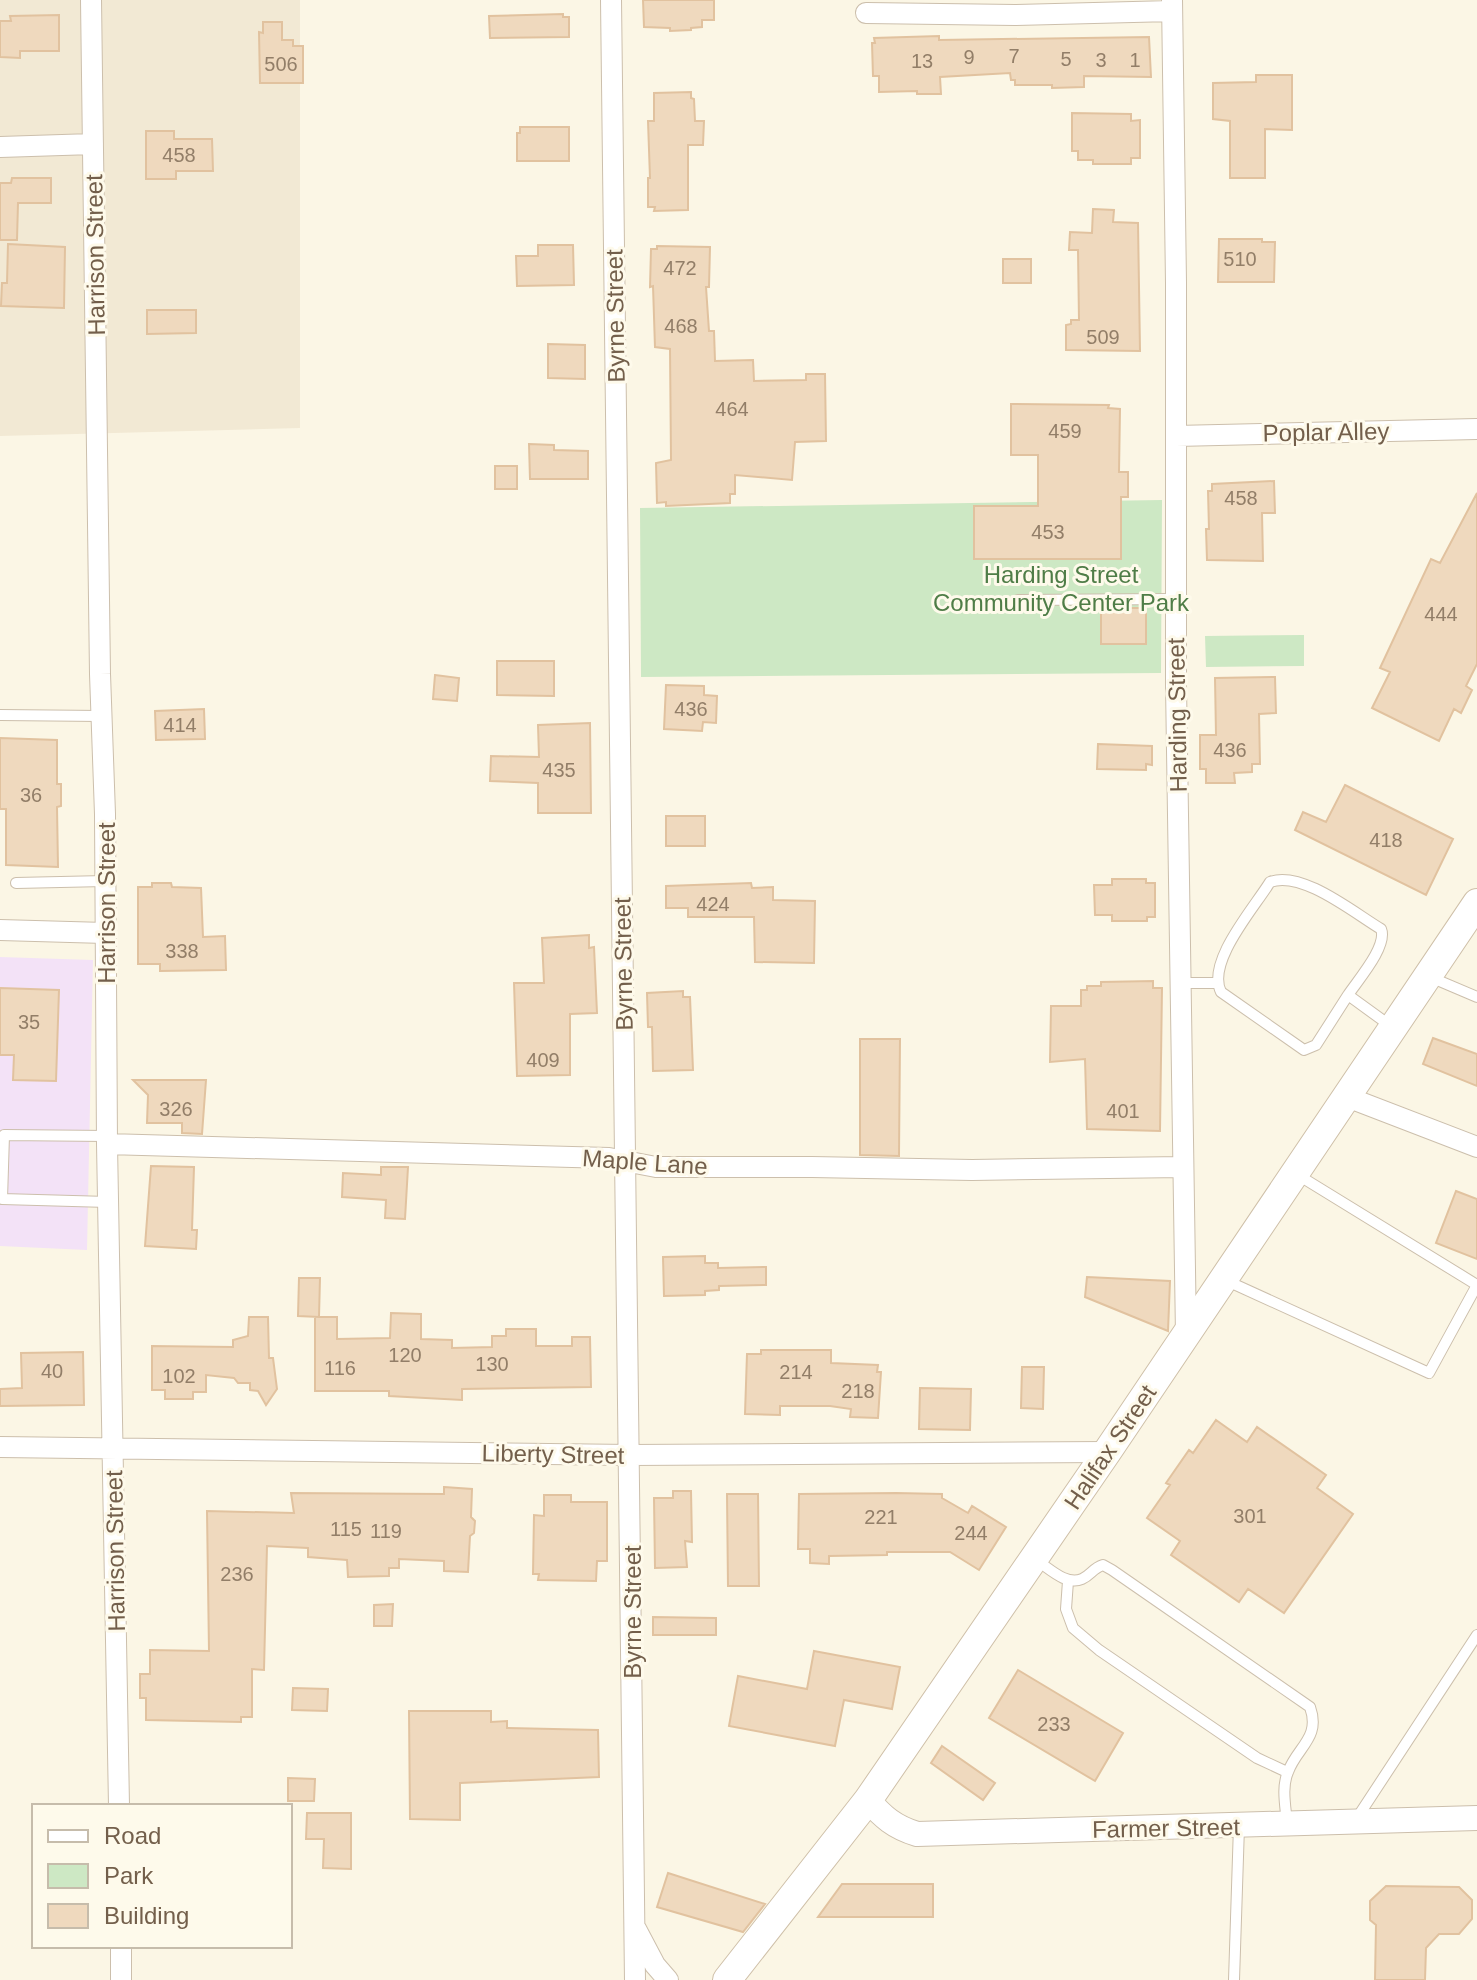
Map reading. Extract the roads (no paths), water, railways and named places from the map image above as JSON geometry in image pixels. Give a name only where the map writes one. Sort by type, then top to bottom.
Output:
[{"type":"main road","name":"Halifax Street","points":[[727,1980],[868,1800],[1477,903]]},
{"type":"main road","points":[[752,1980],[757,1944]]},
{"type":"street","name":"Harrison Street","points":[[91,0],[119,1804]]},
{"type":"street","name":"Byrne Street","points":[[611,0],[636,1979]]},
{"type":"street","points":[[866,13],[1015,15],[1172,5]]},
{"type":"street","name":"Harding Street","points":[[1172,5],[1186,1335]]},
{"type":"street","points":[[0,147],[93,144]]},
{"type":"street","name":"Poplar Alley","points":[[1176,436],[1477,429]]},
{"type":"street","points":[[0,930],[105,933]]},
{"type":"street","points":[[1347,1097],[1477,1147]]},
{"type":"street","name":"Maple Lane","points":[[107,1140],[593,1157],[656,1167],[972,1170],[1182,1167]]},
{"type":"street","name":"Liberty Street","points":[[0,1447],[630,1455],[1107,1452]]},
{"type":"street","name":"Farmer Street","points":[[868,1800],[899,1829],[917,1834],[1477,1818]]},
{"type":"street","name":"Byrne Street","points":[[635,1927],[655,1965],[668,1980]]},
{"type":"street","points":[[121,1948],[121,1980]]},
{"type":"lane","points":[[1018,600],[1176,599]]},
{"type":"lane","points":[[0,715],[101,716]]},
{"type":"lane","points":[[16,883],[105,881]]},
{"type":"lane","points":[[1270,882],[1304,882],[1384,933],[1382,944],[1348,995],[1316,1045],[1304,1050],[1221,992],[1218,983],[1220,959],[1270,882]]},
{"type":"lane","points":[[1429,976],[1477,997]]},
{"type":"lane","points":[[1180,983],[1218,983]]},
{"type":"lane","points":[[1348,995],[1394,1028]]},
{"type":"lane","points":[[107,1140],[4,1135],[1,1199],[108,1202]]},
{"type":"lane","points":[[1224,1279],[1429,1373],[1477,1285],[1295,1174]]},
{"type":"lane","points":[[1034,1559],[1068,1581],[1078,1581],[1093,1568],[1103,1565],[1310,1707],[1314,1719],[1313,1731],[1287,1772],[1284,1793],[1287,1825]]},
{"type":"lane","points":[[1068,1581],[1066,1609],[1073,1628],[1099,1650],[1257,1758],[1287,1772]]},
{"type":"lane","points":[[1354,1822],[1477,1635]]},
{"type":"lane","points":[[1234,1980],[1239,1826]]},
{"type":"park label","name":"Harding Street Community Center Park","points":[[1061,588]]}]
